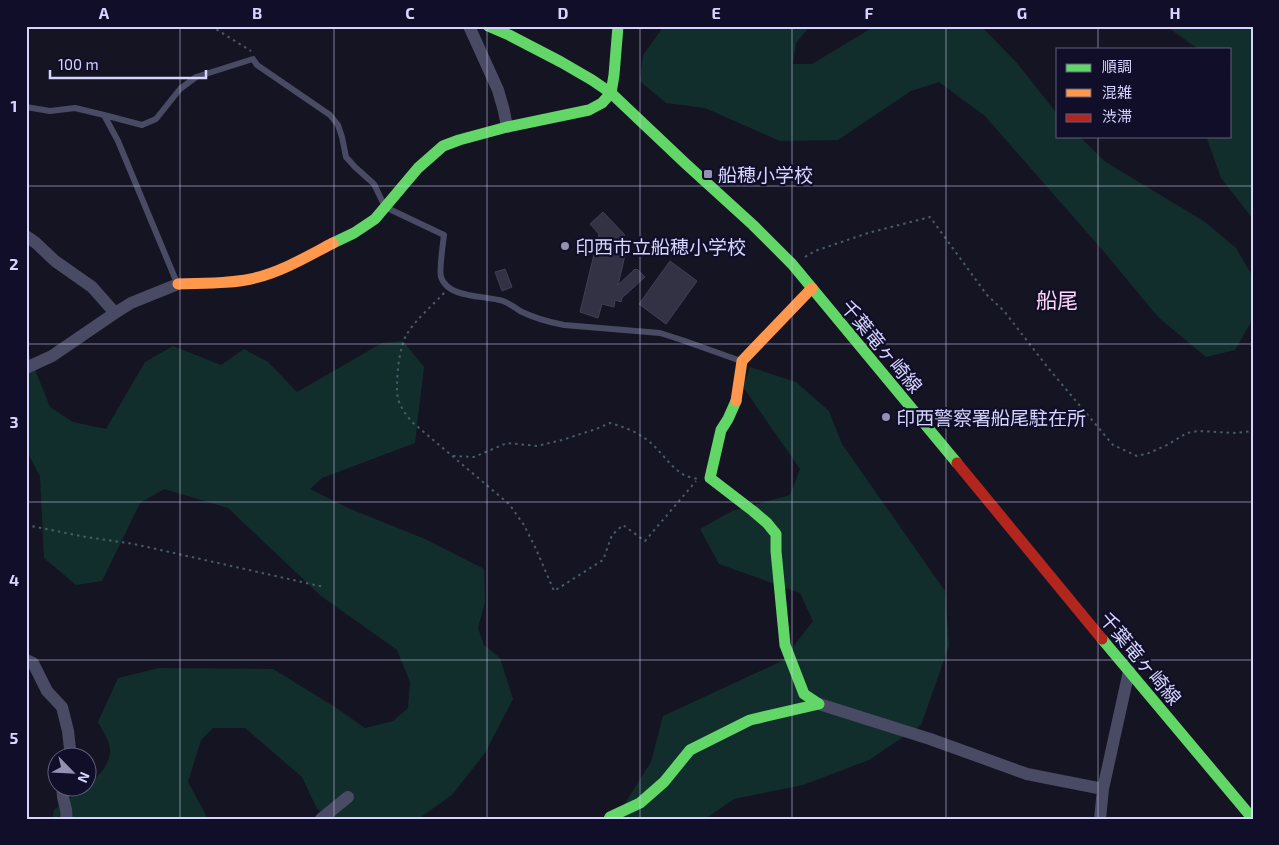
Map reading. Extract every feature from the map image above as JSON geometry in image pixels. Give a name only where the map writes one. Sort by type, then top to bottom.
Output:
[{"type":"street","points":[[469,26],[498,90],[507,128]]},
{"type":"street","name":"千葉竜ヶ崎線","points":[[488,26],[556,59],[588,77],[611,93],[686,164],[729,201],[792,264],[1253,819]]},
{"type":"street","points":[[26,368],[52,356],[115,312],[137,300],[178,284],[218,283],[255,278],[291,265],[354,233],[375,218],[418,168],[443,146],[507,128],[588,110],[601,104],[611,93],[614,80],[618,26]]},
{"type":"street","points":[[26,236],[55,261],[92,287],[115,312]]},
{"type":"street","points":[[812,288],[742,361],[736,398],[728,419],[720,430],[710,478],[753,510],[776,534],[784,645],[804,694],[819,704],[930,739],[1027,774],[1103,789]]},
{"type":"street","points":[[26,660],[33,663],[47,691],[62,707],[70,748]]},
{"type":"street","points":[[1100,819],[1103,789],[1129,672]]},
{"type":"street","points":[[610,819],[610,817],[640,803],[664,782],[690,750],[750,720],[819,704]]},
{"type":"street","points":[[321,819],[348,797]]},
{"type":"street","points":[[63,798],[67,814],[66,819]]},
{"type":"lane","points":[[26,107],[50,111],[75,108],[142,125],[156,119],[180,89],[196,78],[253,59],[257,65],[330,115],[338,125],[346,157],[374,184],[385,207],[444,234],[440,276],[449,288],[466,295],[501,300],[535,318],[548,322],[660,333],[742,361]]},
{"type":"lane","points":[[104,115],[118,141],[178,284]]},
{"type":"path","points":[[211,26],[254,54],[253,59]]},
{"type":"path","points":[[792,264],[815,251],[868,233],[930,217],[987,295],[1004,311],[1113,446],[1137,456],[1198,431],[1236,433],[1253,431]]},
{"type":"path","points":[[449,288],[406,336],[400,350],[397,385],[398,398],[403,411],[412,422],[452,456],[509,504],[524,525],[554,590],[603,560],[612,535],[623,525],[645,541],[698,479],[686,476],[673,467],[650,443],[637,433],[610,423],[596,430],[537,446],[507,443],[474,457],[452,456]]},
{"type":"path","points":[[26,525],[134,544],[324,587]]},
{"type":"green space","points":[[664,26],[810,26],[796,43],[793,64],[812,64],[875,26],[981,26],[1017,63],[1056,112],[1056,138],[1081,138],[1104,161],[1205,222],[1236,248],[1253,277],[1253,308],[1250,324],[1235,350],[1206,357],[1158,317],[1105,253],[985,116],[939,82],[911,91],[838,140],[780,141],[705,108],[666,103],[640,81],[643,55]]},
{"type":"green space","points":[[1166,26],[1253,26],[1253,219],[1221,178],[1207,138],[1232,138],[1232,48],[1197,48]]},
{"type":"green space","points":[[26,339],[30,357],[50,407],[73,422],[106,429],[145,362],[173,346],[221,365],[244,349],[268,362],[297,392],[382,343],[403,341],[424,367],[415,443],[322,478],[310,489],[348,508],[425,539],[484,569],[485,602],[478,628],[484,645],[500,658],[513,699],[485,753],[452,795],[418,819],[333,819],[317,809],[302,777],[245,728],[213,728],[201,740],[188,782],[208,819],[52,819],[54,810],[70,798],[98,798],[98,775],[108,762],[110,750],[106,736],[98,722],[118,678],[159,668],[273,669],[365,728],[393,721],[408,708],[410,682],[397,650],[321,596],[228,508],[164,489],[140,503],[102,581],[76,585],[44,558],[40,476],[26,450]]},
{"type":"green space","points":[[750,367],[796,382],[829,411],[842,444],[945,591],[949,646],[921,725],[869,760],[803,785],[734,799],[705,819],[615,819],[651,762],[663,716],[782,661],[813,621],[800,593],[719,564],[700,529],[732,511],[790,495],[800,469],[743,387]]},
{"type":"building","points":[[603,212],[625,235],[616,244],[627,247],[618,285],[635,269],[645,277],[622,298],[621,302],[615,300],[614,307],[602,304],[598,318],[580,312],[599,234],[590,224]]},
{"type":"building","points":[[670,261],[697,281],[666,324],[639,304]]},
{"type":"building","points":[[505,269],[512,287],[502,291],[495,272]]},
{"type":"traffic: fast","points":[[488,26],[561,62],[611,93],[753,225],[792,264],[957,463]]},
{"type":"traffic: fast","points":[[611,93],[618,26]]},
{"type":"traffic: fast","points":[[333,243],[354,233],[375,219],[418,168],[443,146],[507,127],[589,110],[602,103],[611,93]]},
{"type":"traffic: fast","points":[[609,819],[640,803],[664,782],[690,750],[750,720],[819,704],[804,694],[785,645],[776,534],[753,511],[710,478],[721,430],[736,401]]},
{"type":"traffic: fast","points":[[1102,639],[1253,819]]},
{"type":"traffic: slow","points":[[178,284],[227,282],[255,278],[285,267],[333,243]]},
{"type":"traffic: slow","points":[[736,401],[742,361],[812,288]]},
{"type":"traffic: jam","points":[[957,463],[1102,639]]},
{"type":"place","name":"船穂小学校","points":[[708,174]]},
{"type":"place","name":"印西市立船穂小学校","points":[[565,246]]},
{"type":"place","name":"印西警察署船尾駐在所","points":[[886,417]]},
{"type":"district","name":"船尾","points":[[1057,299]]}]
